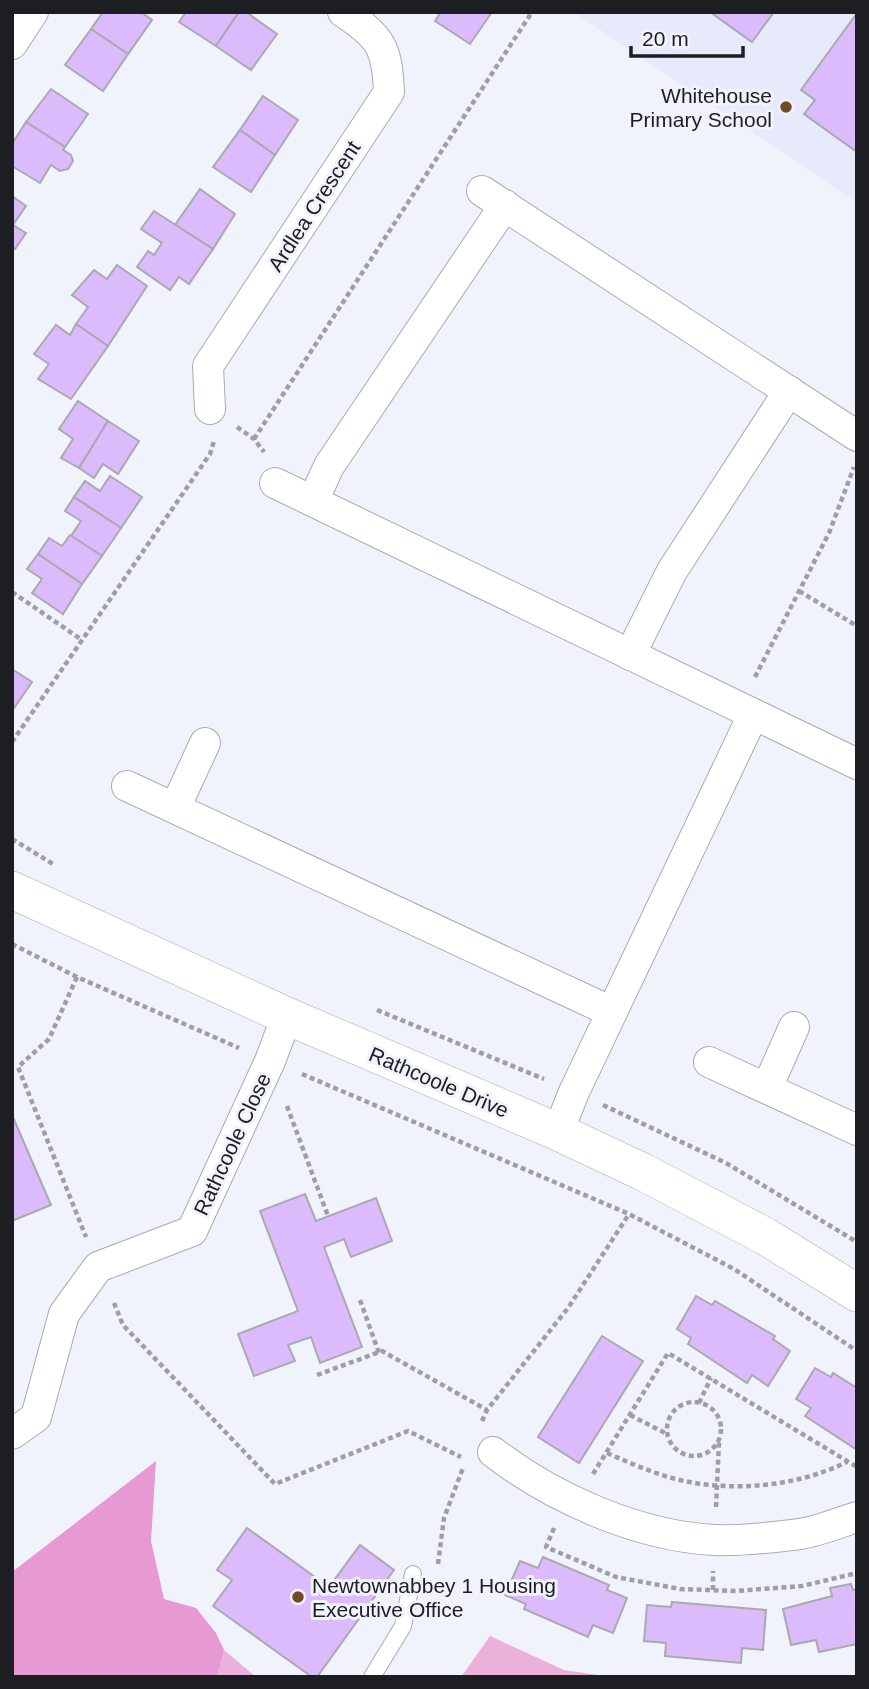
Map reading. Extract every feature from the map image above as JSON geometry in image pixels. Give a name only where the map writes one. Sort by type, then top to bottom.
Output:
[{"type":"street","points":[[12,44],[33,12]]},
{"type":"street","name":"Ardlea Crescent","points":[[211,409],[208,366],[389,92],[387,64],[381,44],[361,23],[343,12]]},
{"type":"street","points":[[313,501],[329,466],[494,198],[857,436]]},
{"type":"street","points":[[630,655],[672,571],[789,391]]},
{"type":"street","points":[[275,483],[857,764]]},
{"type":"street","points":[[558,1132],[746,711]]},
{"type":"street","points":[[175,808],[205,743]]},
{"type":"street","points":[[127,786],[612,1012]]},
{"type":"street","name":"Rathcoole Drive","points":[[12,890],[287,1016],[558,1132],[643,1172],[765,1236],[857,1293]]},
{"type":"street","name":"Rathcoole Close","points":[[98,1267],[192,1231],[267,1067],[287,1016]]},
{"type":"street","points":[[767,1088],[794,1027]]},
{"type":"street","points":[[709,1062],[857,1130]]},
{"type":"street","points":[[12,1434],[36,1417],[64,1314],[98,1267]]},
{"type":"street","points":[[493,1452],[518,1471],[578,1502],[637,1527],[715,1540],[802,1533],[857,1517]]},
{"type":"lane","points":[[372,1677],[403,1626],[413,1574]]},
{"type":"path","points":[[254,439],[532,12]]},
{"type":"path","points":[[211,409],[254,439],[265,453],[275,483]]},
{"type":"path","points":[[12,742],[210,454],[214,441],[211,409]]},
{"type":"path","points":[[746,711],[799,592],[830,533],[857,460]]},
{"type":"path","points":[[12,592],[82,640]]},
{"type":"path","points":[[799,592],[857,626]]},
{"type":"path","points":[[12,944],[267,1067],[629,1214],[734,1269],[857,1351]]},
{"type":"path","points":[[77,977],[49,1039],[18,1068],[124,1325],[275,1484],[408,1431],[466,1459],[444,1518],[435,1591],[410,1597]]},
{"type":"path","points":[[267,1067],[287,1107],[328,1216]]},
{"type":"path","points":[[482,1422],[487,1410],[568,1308],[629,1214]]},
{"type":"path","points":[[359,1300],[379,1353]]},
{"type":"path","points":[[317,1375],[382,1351],[487,1410]]},
{"type":"path","points":[[578,1502],[668,1353],[857,1467]]},
{"type":"path","points":[[699,1403],[711,1378]]},
{"type":"path","points":[[718,1485],[720,1424],[718,1416],[712,1409],[699,1403],[686,1403],[679,1407],[668,1421],[668,1434],[679,1451],[695,1456],[712,1450],[719,1438]]},
{"type":"path","points":[[630,1415],[668,1434]]},
{"type":"path","points":[[607,1453],[646,1470],[684,1481],[718,1485],[784,1483],[825,1473],[848,1462]]},
{"type":"shaded area","name":"Whitehouse Primary School","points":[[574,12],[857,12],[857,203]]},
{"type":"shaded area","points":[[156,1461],[151,1541],[164,1599],[196,1608],[216,1633],[224,1650],[217,1677],[12,1677],[12,1572]]},
{"type":"shaded area","points":[[490,1636],[564,1670],[611,1677],[461,1677]]},
{"type":"shaded area","points":[[224,1650],[256,1677],[217,1677]]},
{"type":"building","points":[[103,12],[141,12],[152,20],[128,54],[91,29]]},
{"type":"building","points":[[186,12],[239,12],[216,46],[179,22]]},
{"type":"building","points":[[239,12],[246,12],[277,34],[251,70],[216,46]]},
{"type":"building","points":[[441,12],[492,12],[470,44],[435,21]]},
{"type":"building","points":[[710,12],[774,12],[752,42]]},
{"type":"building","points":[[857,13],[857,152],[804,114],[815,100],[801,90]]},
{"type":"building","points":[[91,29],[128,54],[103,91],[65,65]]},
{"type":"building","points":[[51,89],[88,114],[65,147],[26,122]]},
{"type":"building","points":[[263,96],[298,120],[275,155],[240,130]]},
{"type":"building","points":[[26,122],[65,147],[63,150],[71,155],[73,161],[68,169],[60,171],[51,165],[40,183],[12,166],[12,144]]},
{"type":"building","points":[[240,130],[275,155],[251,192],[213,167]]},
{"type":"building","points":[[200,189],[235,214],[213,249],[175,225]]},
{"type":"building","points":[[12,196],[26,206],[13,225],[26,233],[15,249],[12,247]]},
{"type":"building","points":[[154,211],[213,249],[189,284],[179,277],[170,290],[137,267],[148,251],[154,255],[162,243],[141,229]]},
{"type":"building","points":[[117,265],[147,286],[108,346],[76,324],[88,307],[72,295],[94,270],[107,279]]},
{"type":"building","points":[[76,324],[108,346],[71,399],[38,379],[49,364],[34,354],[56,325],[70,335]]},
{"type":"building","points":[[78,401],[108,421],[79,468],[61,458],[73,439],[59,429]]},
{"type":"building","points":[[108,421],[139,441],[118,474],[103,464],[94,478],[79,468]]},
{"type":"building","points":[[110,476],[142,497],[121,528],[74,497],[85,481],[100,491]]},
{"type":"building","points":[[74,497],[121,528],[102,556],[71,536],[81,521],[65,511]]},
{"type":"building","points":[[70,535],[102,556],[82,584],[38,554],[49,538],[62,546]]},
{"type":"building","points":[[38,554],[82,584],[63,614],[32,593],[42,579],[27,569]]},
{"type":"building","points":[[12,669],[32,682],[12,711]]},
{"type":"building","points":[[12,1115],[51,1205],[12,1221]]},
{"type":"building","points":[[305,1194],[316,1221],[376,1198],[392,1241],[351,1257],[344,1239],[324,1247],[362,1347],[320,1363],[311,1337],[288,1345],[295,1361],[254,1376],[238,1334],[298,1311],[260,1211]]},
{"type":"building","points":[[696,1296],[712,1305],[715,1301],[775,1336],[773,1339],[790,1351],[768,1386],[752,1375],[747,1383],[688,1344],[691,1338],[677,1329]]},
{"type":"building","points":[[602,1336],[643,1361],[579,1463],[538,1437]]},
{"type":"building","points":[[815,1368],[831,1377],[833,1373],[857,1388],[857,1450],[805,1416],[811,1408],[796,1399]]},
{"type":"building","name":"Newtownabbey 1 Housing Executive Office","points":[[247,1528],[329,1587],[360,1545],[394,1570],[317,1677],[312,1677],[213,1606],[232,1580],[217,1570]]},
{"type":"building","points":[[543,1557],[609,1585],[607,1590],[627,1598],[613,1633],[593,1625],[588,1637],[524,1609],[526,1604],[505,1595],[520,1561],[538,1568]]},
{"type":"building","points":[[851,1584],[853,1590],[857,1589],[857,1644],[819,1652],[816,1640],[791,1645],[783,1609],[832,1596],[830,1588]]},
{"type":"building","points":[[672,1602],[766,1610],[763,1650],[742,1648],[741,1663],[665,1656],[666,1643],[644,1641],[647,1605],[671,1607]]},
{"type":"place","name":"Whitehouse Primary School","points":[[786,107]]},
{"type":"place","name":"Newtownabbey 1 Housing Executive Office","points":[[298,1597]]}]
